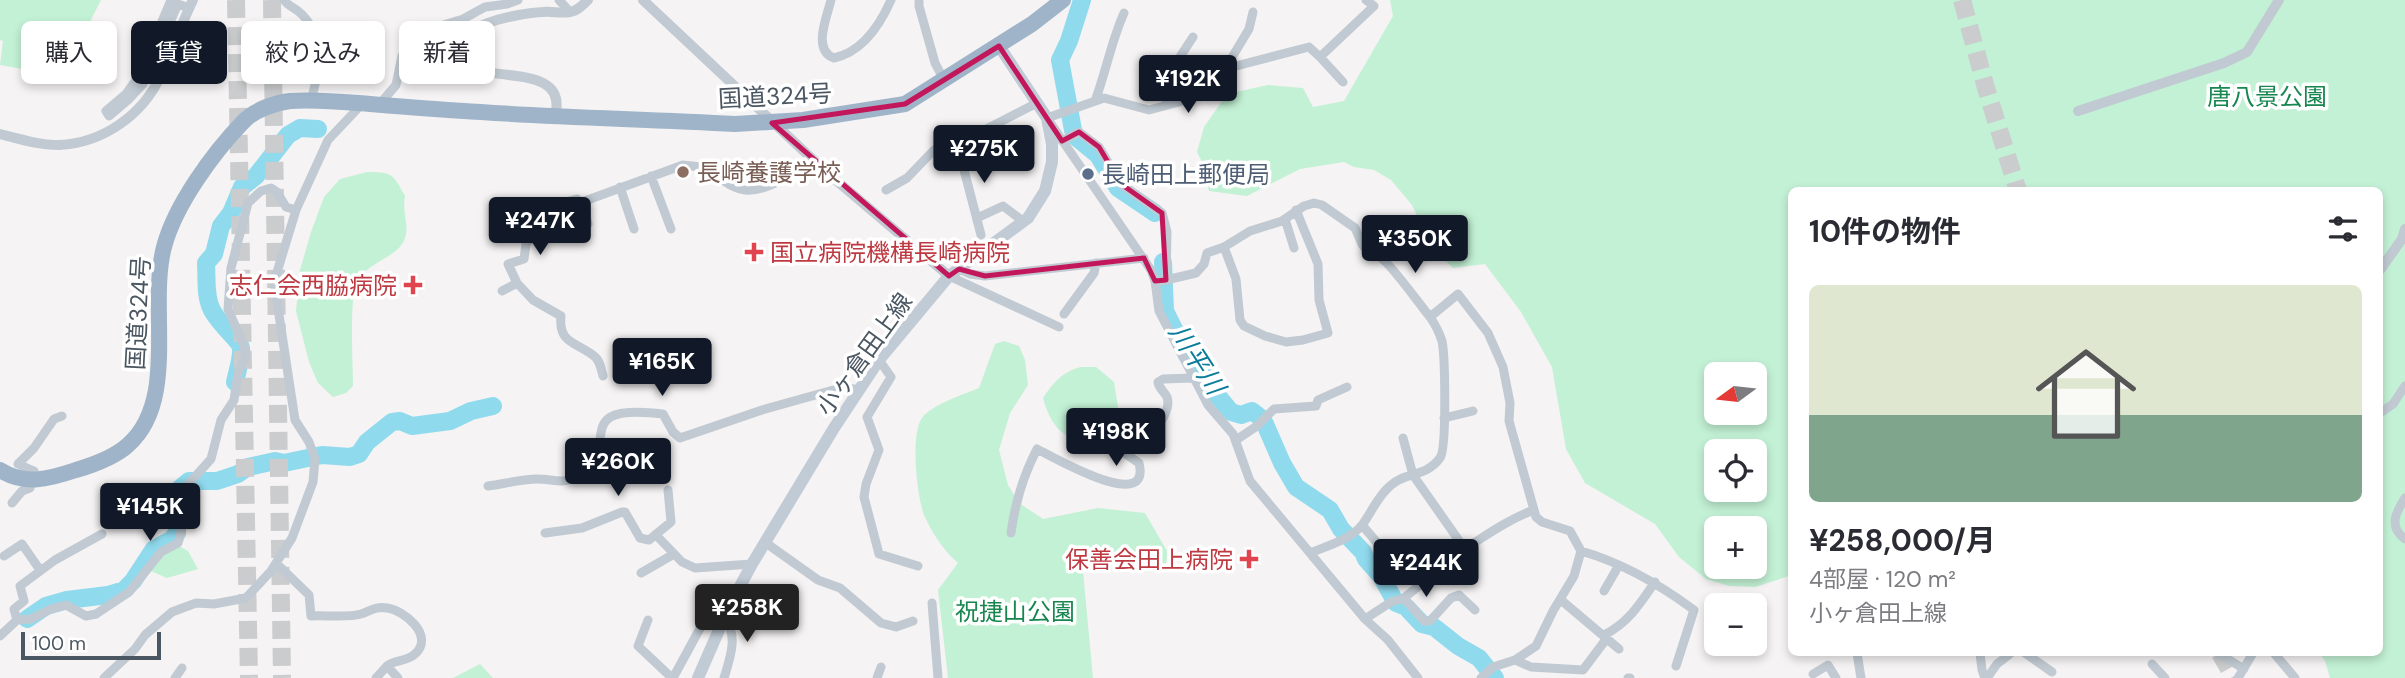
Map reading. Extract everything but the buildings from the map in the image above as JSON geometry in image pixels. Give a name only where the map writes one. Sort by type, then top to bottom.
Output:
[{"type":"highway","name":"国道324号","points":[[33,480],[79,469],[107,458],[126,447],[147,420],[155,400],[158,374],[158,293],[164,247],[184,200],[245,119],[277,103],[311,101],[555,116],[768,123],[905,104],[999,46],[1063,0]]},
{"type":"highway","points":[[0,470],[11,476],[33,480]]},
{"type":"main road","name":"小ヶ倉田上線","points":[[698,678],[726,613],[752,564],[879,360],[954,273],[1023,221],[1040,200],[1049,180],[1052,144],[1047,118],[999,46]]},
{"type":"street","points":[[0,134],[58,145],[89,140],[111,130],[135,112],[160,78],[191,4],[178,4],[143,84],[109,116],[106,111],[126,94],[139,76],[172,0]]},
{"type":"street","points":[[284,0],[310,24],[323,52],[311,101]]},
{"type":"street","points":[[379,105],[396,85],[402,55],[424,31],[463,19],[485,7],[518,0]]},
{"type":"street","points":[[559,0],[570,12]]},
{"type":"street","points":[[555,116],[558,104],[552,89],[542,83],[516,76],[470,68],[464,63],[459,47],[465,36],[486,24],[535,13],[570,12],[588,0]]},
{"type":"street","points":[[643,0],[825,172],[954,273],[1059,327]]},
{"type":"street","points":[[831,0],[822,49],[825,54],[834,58],[857,48],[877,25],[891,0]]},
{"type":"street","points":[[919,0],[935,62],[944,80]]},
{"type":"street","points":[[1320,57],[1374,6],[1367,0]]},
{"type":"street","points":[[2078,111],[2224,63],[2247,52],[2279,0]]},
{"type":"street","points":[[1225,69],[1249,29],[1253,12]]},
{"type":"street","points":[[1095,101],[1107,71],[1112,39],[1124,13]]},
{"type":"street","points":[[1166,105],[1174,65],[1193,37]]},
{"type":"street","points":[[1343,82],[1309,47],[1198,76],[1190,99],[1149,110],[1104,98],[1047,118],[1144,258],[1155,281],[1158,311],[1208,405],[1230,429],[1236,440],[1250,481],[1418,678]]},
{"type":"street","points":[[886,190],[919,168],[934,150],[957,143],[1037,103]]},
{"type":"street","points":[[104,678],[135,649],[145,635],[172,612],[195,603],[214,604],[246,598],[276,563],[302,516],[313,482],[315,457],[295,420],[274,282],[296,210],[328,140],[362,104]]},
{"type":"street","points":[[1062,141],[1079,132],[1099,146],[1121,184],[1162,213],[1167,232],[1166,280]]},
{"type":"street","points":[[957,143],[981,234]]},
{"type":"street","points":[[603,376],[596,357],[567,339],[560,328],[561,316],[533,300],[517,284],[508,264],[524,259],[526,244],[556,206],[577,199],[582,201],[683,165],[709,168],[718,177],[746,191],[769,188],[804,170],[810,170],[818,176],[825,172]]},
{"type":"street","points":[[651,176],[671,229]]},
{"type":"street","points":[[620,187],[635,229]]},
{"type":"street","points":[[0,636],[17,620],[31,619],[66,605],[86,616],[96,614],[138,583],[161,552],[178,543],[181,533],[182,491],[211,459],[221,420],[234,400],[239,373],[246,356],[228,309],[227,298],[244,212],[248,202],[271,188],[286,206],[296,210]]},
{"type":"street","points":[[582,201],[588,223]]},
{"type":"street","points":[[1155,281],[1196,273],[1204,264],[1207,253],[1224,247],[1250,231],[1285,219],[1296,210],[1314,203],[1322,205],[1354,228],[1368,252]]},
{"type":"street","points":[[977,218],[1003,206],[1023,221]]},
{"type":"street","points":[[1224,247],[1236,279],[1240,320],[1244,326],[1286,342],[1328,334],[1319,300],[1318,264],[1296,210]]},
{"type":"street","points":[[1285,219],[1294,248]]},
{"type":"street","points":[[2383,266],[2402,239],[2405,229]]},
{"type":"street","points":[[954,273],[985,276],[1144,258]]},
{"type":"street","points":[[1310,553],[1347,536],[1362,525],[1373,505],[1390,485],[1398,480],[1422,474],[1442,456],[1445,443],[1442,343],[1438,329],[1394,273],[1389,262],[1381,258]]},
{"type":"street","points":[[1064,314],[1094,273],[1096,264]]},
{"type":"street","points":[[502,291],[517,284]]},
{"type":"street","points":[[1430,317],[1458,294],[1488,333],[1503,367],[1510,403],[1508,421],[1536,517],[1542,522],[1570,531],[1581,551],[1655,582],[1693,610],[1676,666]]},
{"type":"street","points":[[879,360],[891,377],[867,417],[878,450],[864,496],[879,554],[918,566]]},
{"type":"street","points":[[1011,533],[1020,489],[1037,449],[1094,477],[1125,486],[1132,484],[1138,480],[1141,472],[1139,463],[1113,445],[1116,433],[1122,430],[1154,430],[1162,420],[1168,404],[1158,382],[1165,379],[1193,378]]},
{"type":"street","points":[[2383,410],[2393,404],[2405,386]]},
{"type":"street","points":[[488,486],[535,479],[562,483],[579,476],[596,457],[600,426],[609,416],[635,412],[663,414],[673,432],[680,438],[762,410],[844,387],[858,390]]},
{"type":"street","points":[[1236,440],[1257,426],[1275,409],[1316,406],[1318,400],[1347,387]]},
{"type":"street","points":[[1444,418],[1474,411]]},
{"type":"street","points":[[12,503],[22,491],[30,488],[33,480],[34,471],[18,464],[34,448],[54,419],[62,416]]},
{"type":"street","points":[[1403,438],[1413,475],[1465,550],[1503,527],[1513,517],[1534,510]]},
{"type":"street","points":[[545,533],[582,528],[625,512],[643,540],[649,540],[671,522],[668,490]]},
{"type":"street","points":[[2405,498],[2396,513],[2394,526],[2405,539]]},
{"type":"street","points":[[1362,525],[1397,566]]},
{"type":"street","points":[[17,620],[15,609],[24,601],[19,586],[40,570],[102,534]]},
{"type":"street","points":[[656,535],[688,566],[695,568],[752,564]]},
{"type":"street","points":[[766,543],[818,580],[840,588],[881,623],[896,627],[912,621]]},
{"type":"street","points":[[4,556],[22,544],[40,570]]},
{"type":"street","points":[[1487,672],[1515,660],[1536,646],[1574,576],[1581,551]]},
{"type":"street","points":[[641,573],[674,554]]},
{"type":"street","points":[[276,563],[309,595],[311,616],[361,614],[370,609],[391,608],[416,625],[422,635],[419,650],[413,656],[391,663],[376,678]]},
{"type":"street","points":[[1604,591],[1619,565]]},
{"type":"street","points":[[1365,619],[1445,569]]},
{"type":"street","points":[[1515,660],[1531,667],[1583,670],[1606,637],[1633,614],[1655,582]]},
{"type":"street","points":[[1397,600],[1424,621],[1430,621],[1451,598],[1460,595],[1475,610]]},
{"type":"street","points":[[648,620],[638,646],[673,678],[716,599],[732,626],[733,639],[724,678]]},
{"type":"street","points":[[1560,600],[1619,649]]},
{"type":"street","points":[[932,603],[938,678]]},
{"type":"street","points":[[1857,656],[1861,678]]},
{"type":"street","points":[[1980,656],[1986,678],[2007,656]]},
{"type":"street","points":[[2029,656],[2052,672]]},
{"type":"street","points":[[2223,656],[2244,669]]},
{"type":"street","points":[[2238,678],[2251,656]]},
{"type":"street","points":[[2277,656],[2295,678]]},
{"type":"street","points":[[2152,664],[2165,678]]},
{"type":"street","points":[[1812,674],[1828,665],[1836,678]]},
{"type":"street","points":[[387,666],[398,678]]},
{"type":"street","points":[[877,678],[881,667]]},
{"type":"street","points":[[174,678],[182,668]]},
{"type":"highlighted area","points":[[999,46],[1062,141],[1079,132],[1099,147],[1121,184],[1162,213],[1166,280],[1155,281],[1144,258],[985,276],[959,269],[949,276],[772,123],[905,104]]},
{"type":"green space","points":[[0,0],[101,0],[90,21],[21,21],[21,69],[0,65],[3,41],[0,40]]},
{"type":"green space","name":"唐八景公園","points":[[1390,0],[2405,0],[2405,678],[2330,678],[2321,656],[2383,656],[2383,187],[1788,187],[1788,576],[1755,587],[1729,586],[1706,579],[1767,579],[1767,516],[1704,516],[1704,577],[1679,557],[1655,524],[1585,483],[1566,449],[1552,367],[1521,312],[1485,264],[1453,268],[1432,247],[1412,205],[1391,180],[1374,170],[1354,167],[1344,162],[1300,169],[1247,196],[1209,191],[1203,164],[1197,152],[1204,127],[1227,94],[1268,85],[1303,88],[1313,107],[1344,101],[1393,16]]},
{"type":"green space","points":[[367,172],[387,174],[398,183],[405,196],[406,234],[403,242],[392,254],[369,268],[357,282],[352,316],[353,386],[346,393],[333,397],[318,383],[309,362],[296,311],[300,270],[324,197],[340,179]]},
{"type":"green space","name":"祝捷山公園","points":[[1004,341],[1019,346],[1025,360],[1028,385],[1010,413],[999,450],[1008,485],[1019,503],[1043,519],[1098,508],[1145,513],[1167,551],[1166,569],[1155,571],[1124,571],[1082,561],[1093,678],[948,678],[938,590],[958,563],[939,541],[924,515],[917,481],[916,437],[918,426],[926,413],[948,400],[979,388],[995,344]]},
{"type":"green space","points":[[1081,367],[1096,367],[1114,382],[1118,407],[1112,431],[1099,437],[1077,439],[1068,436],[1053,422],[1043,398],[1059,378]]},
{"type":"green space","points":[[179,546],[188,551],[198,569],[167,578],[151,571],[164,554]]},
{"type":"green space","points":[[480,664],[493,678],[453,678]]},
{"type":"waterway","name":"川平川","points":[[1082,0],[1060,60],[1073,130],[1076,137],[1098,155],[1118,188],[1155,213]]},
{"type":"waterway","points":[[235,382],[241,348],[211,308],[207,292],[206,263],[214,254],[221,226],[231,213],[242,187],[256,176],[288,135],[300,128],[318,129]]},
{"type":"waterway","name":"川平川","points":[[1163,262],[1165,311],[1187,355],[1200,366],[1216,394],[1231,412],[1241,415],[1252,411],[1261,418],[1296,487],[1330,510],[1341,529],[1381,576],[1396,603],[1406,607],[1422,624],[1434,627],[1479,658],[1495,678]]},
{"type":"waterway","points":[[27,619],[46,606],[124,590],[154,549],[177,533],[177,491],[189,481],[217,481],[238,474],[248,467],[275,461],[284,463],[322,455],[350,457],[359,454],[367,442],[392,422],[400,421],[412,426],[450,421],[471,411],[493,406]]},
{"type":"tunnel","points":[[236,0],[249,678]]},
{"type":"tunnel","points":[[272,0],[282,678]]},
{"type":"tunnel","points":[[1962,0],[2017,187]]},
{"type":"tunnel","points":[[2222,656],[2234,678]]},
{"type":"place","name":"長崎養護学校","points":[[683,172]]},
{"type":"place","name":"長崎田上郵便局","points":[[1088,174]]},
{"type":"place","name":"国立病院機構長崎病院","points":[[754,252]]},
{"type":"place","name":"志仁会西脇病院","points":[[413,285]]},
{"type":"place","name":"保善会田上病院","points":[[1249,559]]}]
